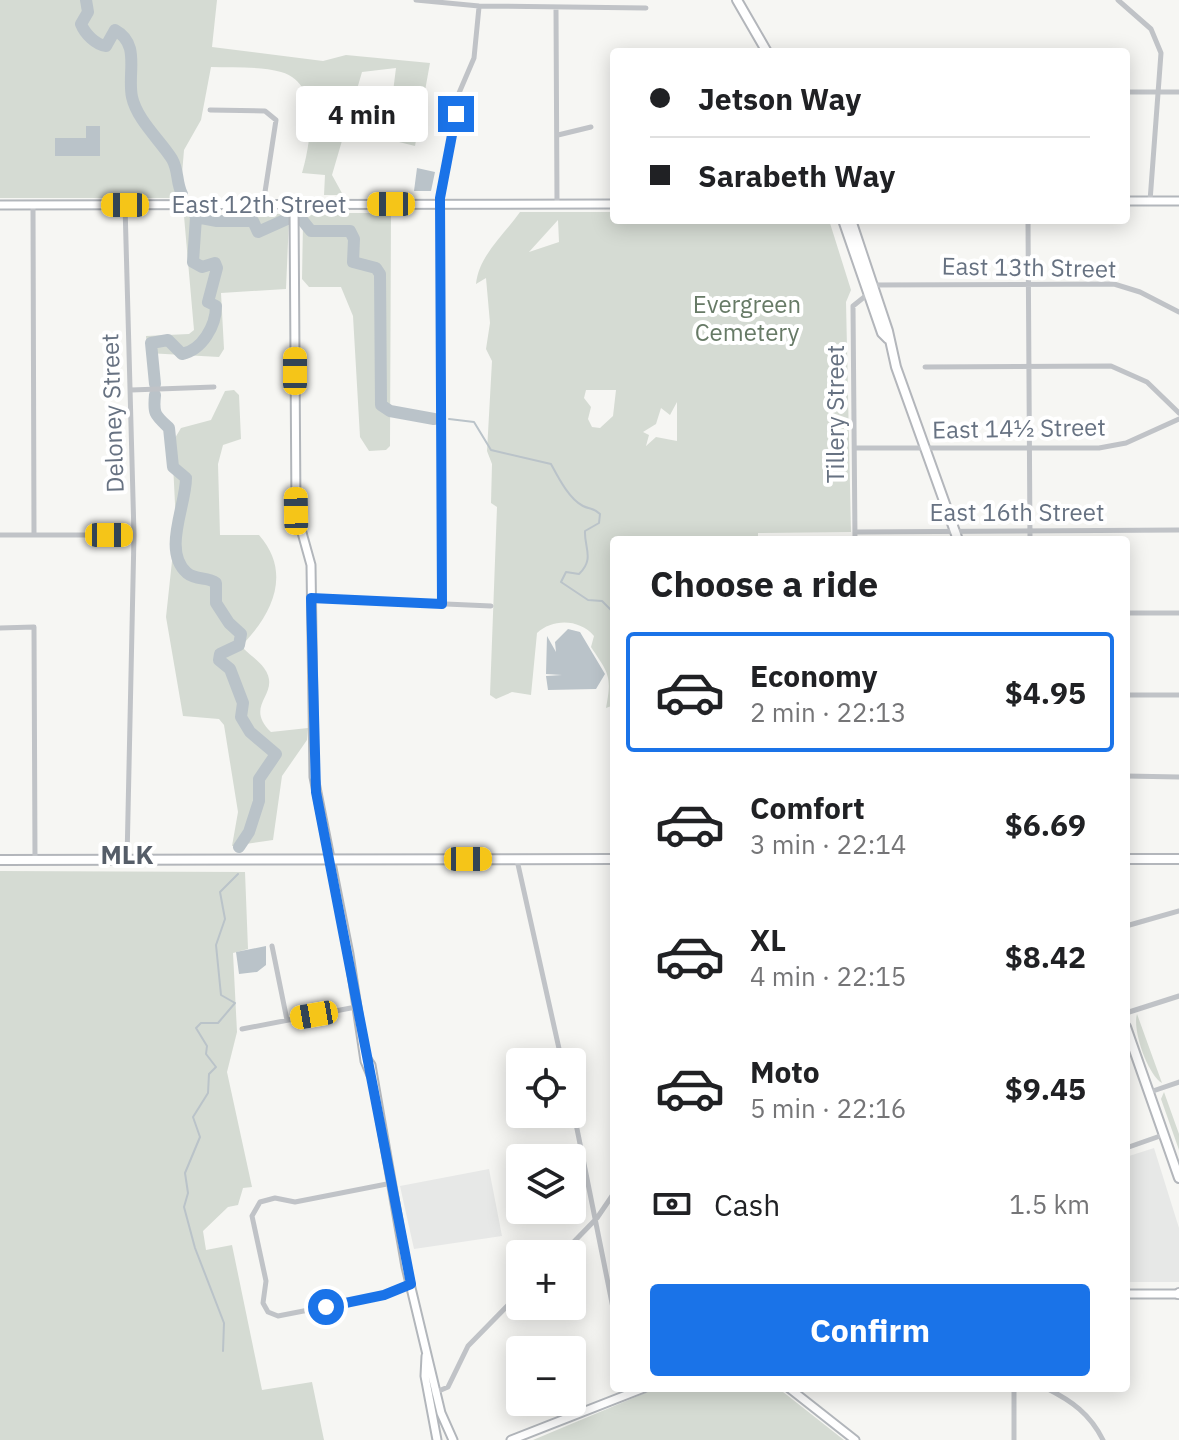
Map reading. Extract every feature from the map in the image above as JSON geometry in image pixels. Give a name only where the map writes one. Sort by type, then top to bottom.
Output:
[{"type":"main road","points":[[737,0],[765,48]]},
{"type":"main road","points":[[844,224],[882,333],[888,339]]},
{"type":"main road","points":[[852,224],[888,339],[956,536]]},
{"type":"main road","points":[[0,860],[610,859]]},
{"type":"main road","points":[[1130,859],[1179,859]]},
{"type":"main road","points":[[1130,1038],[1178,1172]]},
{"type":"street","points":[[416,0],[479,6],[646,8]]},
{"type":"street","points":[[1118,0],[1151,29],[1161,53],[1150,201]]},
{"type":"street","points":[[442,604],[441,204],[459,93],[474,58],[479,6]]},
{"type":"street","points":[[556,8],[557,204]]},
{"type":"street","points":[[1130,92],[1179,92]]},
{"type":"street","points":[[210,110],[265,111],[274,117],[278,126],[263,205]]},
{"type":"street","points":[[558,135],[591,127]]},
{"type":"street","points":[[1130,201],[1179,201]]},
{"type":"street","name":"East 12th Street","points":[[0,205],[610,204]]},
{"type":"street","points":[[33,205],[34,535]]},
{"type":"street","name":"Deloney Street","points":[[125,205],[134,535],[127,860]]},
{"type":"street","points":[[294,205],[296,511],[300,535],[310,553],[314,777],[365,1056],[371,1065],[392,1183],[390,1197],[394,1203],[426,1353],[437,1440]]},
{"type":"street","points":[[1028,224],[1030,536]]},
{"type":"street","name":"East 13th Street","points":[[873,285],[1123,286],[1179,312]]},
{"type":"street","name":"Tillery Street","points":[[855,536],[853,306],[868,294]]},
{"type":"street","points":[[925,367],[1122,369],[1147,382],[1179,413]]},
{"type":"street","points":[[131,390],[214,387]]},
{"type":"street","name":"East 14½ Street","points":[[855,448],[1099,448],[1126,443],[1179,419]]},
{"type":"street","name":"East 16th Street","points":[[855,532],[956,536],[1030,530],[1179,530]]},
{"type":"street","points":[[0,535],[134,535]]},
{"type":"street","points":[[311,598],[491,606]]},
{"type":"street","points":[[1130,613],[1179,613]]},
{"type":"street","points":[[0,628],[34,627],[35,860]]},
{"type":"street","points":[[1130,695],[1179,695]]},
{"type":"street","points":[[1130,776],[1179,777]]},
{"type":"street","points":[[516,859],[559,1048]]},
{"type":"street","points":[[1130,925],[1179,911]]},
{"type":"street","points":[[272,946],[287,1020]]},
{"type":"street","points":[[1130,1012],[1179,996]]},
{"type":"street","points":[[242,1029],[356,1007]]},
{"type":"street","points":[[1149,1093],[1179,1082]]},
{"type":"street","points":[[578,1128],[610,1291]]},
{"type":"street","points":[[1130,1147],[1164,1135]]},
{"type":"street","points":[[392,1183],[295,1202],[271,1198],[260,1202],[254,1211],[253,1223],[266,1281],[263,1303],[272,1315],[380,1296],[411,1284]]},
{"type":"street","points":[[592,1191],[600,1201],[609,1201]]},
{"type":"street","points":[[576,1240],[609,1201]]},
{"type":"street","points":[[1130,1294],[1179,1294]]},
{"type":"street","points":[[433,1393],[448,1387],[476,1336],[506,1307]]},
{"type":"street","points":[[511,1440],[628,1392]]},
{"type":"street","points":[[794,1392],[855,1440]]},
{"type":"street","points":[[1014,1392],[1014,1440]]},
{"type":"street","points":[[1054,1392],[1072,1401],[1095,1423],[1103,1440]]},
{"type":"street","points":[[433,1393],[453,1440]]},
{"type":"shaded area","points":[[86,126],[100,126],[100,156],[55,156],[55,138],[86,138]]},
{"type":"shaded area","points":[[417,168],[435,172],[431,191],[414,191]]},
{"type":"shaded area","points":[[568,629],[580,632],[605,674],[596,689],[548,690],[546,676],[562,675],[546,674],[547,636],[556,652],[555,642]]},
{"type":"shaded area","points":[[266,946],[266,965],[257,972],[239,974],[236,952]]},
{"type":"shaded area","points":[[1154,1148],[1179,1228],[1179,1282],[1130,1282],[1130,1156]]},
{"type":"shaded area","points":[[489,1169],[502,1236],[414,1249],[400,1186]]},
{"type":"green space","points":[[0,0],[217,0],[212,47],[323,61],[346,55],[430,63],[415,146],[387,139],[396,68],[362,72],[332,175],[343,195],[324,195],[325,175],[302,173],[310,132],[308,101],[303,88],[294,78],[281,72],[211,67],[201,120],[184,150],[180,198],[0,198]]},
{"type":"green space","name":"Evergreen Cemetery","points":[[520,212],[610,212],[610,224],[830,224],[851,290],[846,302],[851,532],[758,533],[758,536],[610,536],[610,706],[606,708],[609,682],[591,647],[594,636],[581,626],[566,622],[543,628],[537,633],[531,695],[512,692],[496,699],[490,695],[497,507],[491,503],[492,464],[487,451],[492,361],[486,349],[490,323],[486,278],[476,284],[482,264]],"holes":[[[558,220],[559,242],[529,252]],[[586,390],[616,390],[613,416],[600,428],[592,427],[588,419],[591,407],[584,398]],[[677,402],[677,441],[656,437],[646,446],[649,435],[643,432],[656,424],[661,408],[670,415]]]},
{"type":"green space","points":[[317,213],[391,213],[390,446],[386,450],[369,451],[360,437],[353,316],[341,287],[309,287],[302,279],[303,222]]},
{"type":"green space","points":[[287,214],[286,289],[221,293],[224,349],[219,357],[147,353],[146,336],[189,334],[194,330],[184,216]]},
{"type":"green space","points":[[234,390],[239,395],[241,439],[223,445],[218,464],[220,535],[259,535],[269,549],[276,577],[271,604],[245,642],[244,649],[262,665],[269,677],[260,714],[271,732],[308,728],[307,740],[282,776],[273,840],[232,846],[238,812],[224,725],[219,719],[183,716],[166,617],[176,524],[172,443],[181,428],[211,420],[225,391]]},
{"type":"green space","points":[[0,871],[245,872],[248,949],[233,953],[237,1032],[227,1072],[252,1187],[243,1188],[238,1205],[228,1207],[203,1231],[206,1250],[232,1245],[262,1390],[312,1382],[324,1440],[0,1440]]},
{"type":"green space","points":[[1137,1014],[1162,1083],[1151,1071],[1142,1052]]},
{"type":"green space","points":[[1164,1092],[1179,1134],[1179,1150],[1161,1099]]},
{"type":"green space","points":[[647,1392],[783,1392],[844,1440],[533,1440]]},
{"type":"waterway","points":[[86,0],[88,12],[81,24],[88,35],[98,44],[106,46],[115,30],[128,43],[132,97],[144,122],[172,159],[182,194]]},
{"type":"waterway","points":[[194,213],[196,217],[217,221],[253,221],[258,232],[287,219]]},
{"type":"waterway","points":[[155,384],[151,343],[168,340],[182,354],[189,352],[202,342],[214,321],[216,306],[208,302],[217,268],[215,263],[202,267],[193,262],[196,217]]},
{"type":"waterway","points":[[303,221],[311,231],[350,231],[354,239],[353,262],[376,268],[380,274],[381,405],[390,411],[434,419]]},
{"type":"waterway","points":[[155,395],[156,414],[169,428],[173,467],[186,478],[176,553],[187,573],[216,583],[216,603],[229,623],[241,634],[239,645],[220,654],[219,660],[230,669],[243,703],[241,717],[250,732],[276,754],[259,779],[259,801],[249,832],[239,847]]},
{"type":"waterway","points":[[449,419],[474,422],[491,450],[551,464],[573,498],[600,514],[599,523],[585,531],[588,558],[584,569],[579,574],[566,572],[561,582],[588,600],[602,601],[610,609]]},
{"type":"waterway","points":[[223,1351],[224,1323],[195,1248],[184,1207],[188,1193],[185,1173],[200,1137],[193,1117],[208,1093],[209,1074],[216,1067],[206,1054],[207,1046],[196,1028],[201,1023],[218,1023],[235,1003],[221,995],[216,945],[225,919],[220,892],[238,874]]},
{"type":"district","name":"MLK","points":[[127,855]]},
{"type":"route","points":[[326,1307],[384,1295],[411,1284],[395,1212],[396,1193],[372,1070],[365,1056],[351,984],[349,954],[318,808],[314,771],[315,677],[311,598],[442,604],[440,192],[456,114]]}]
